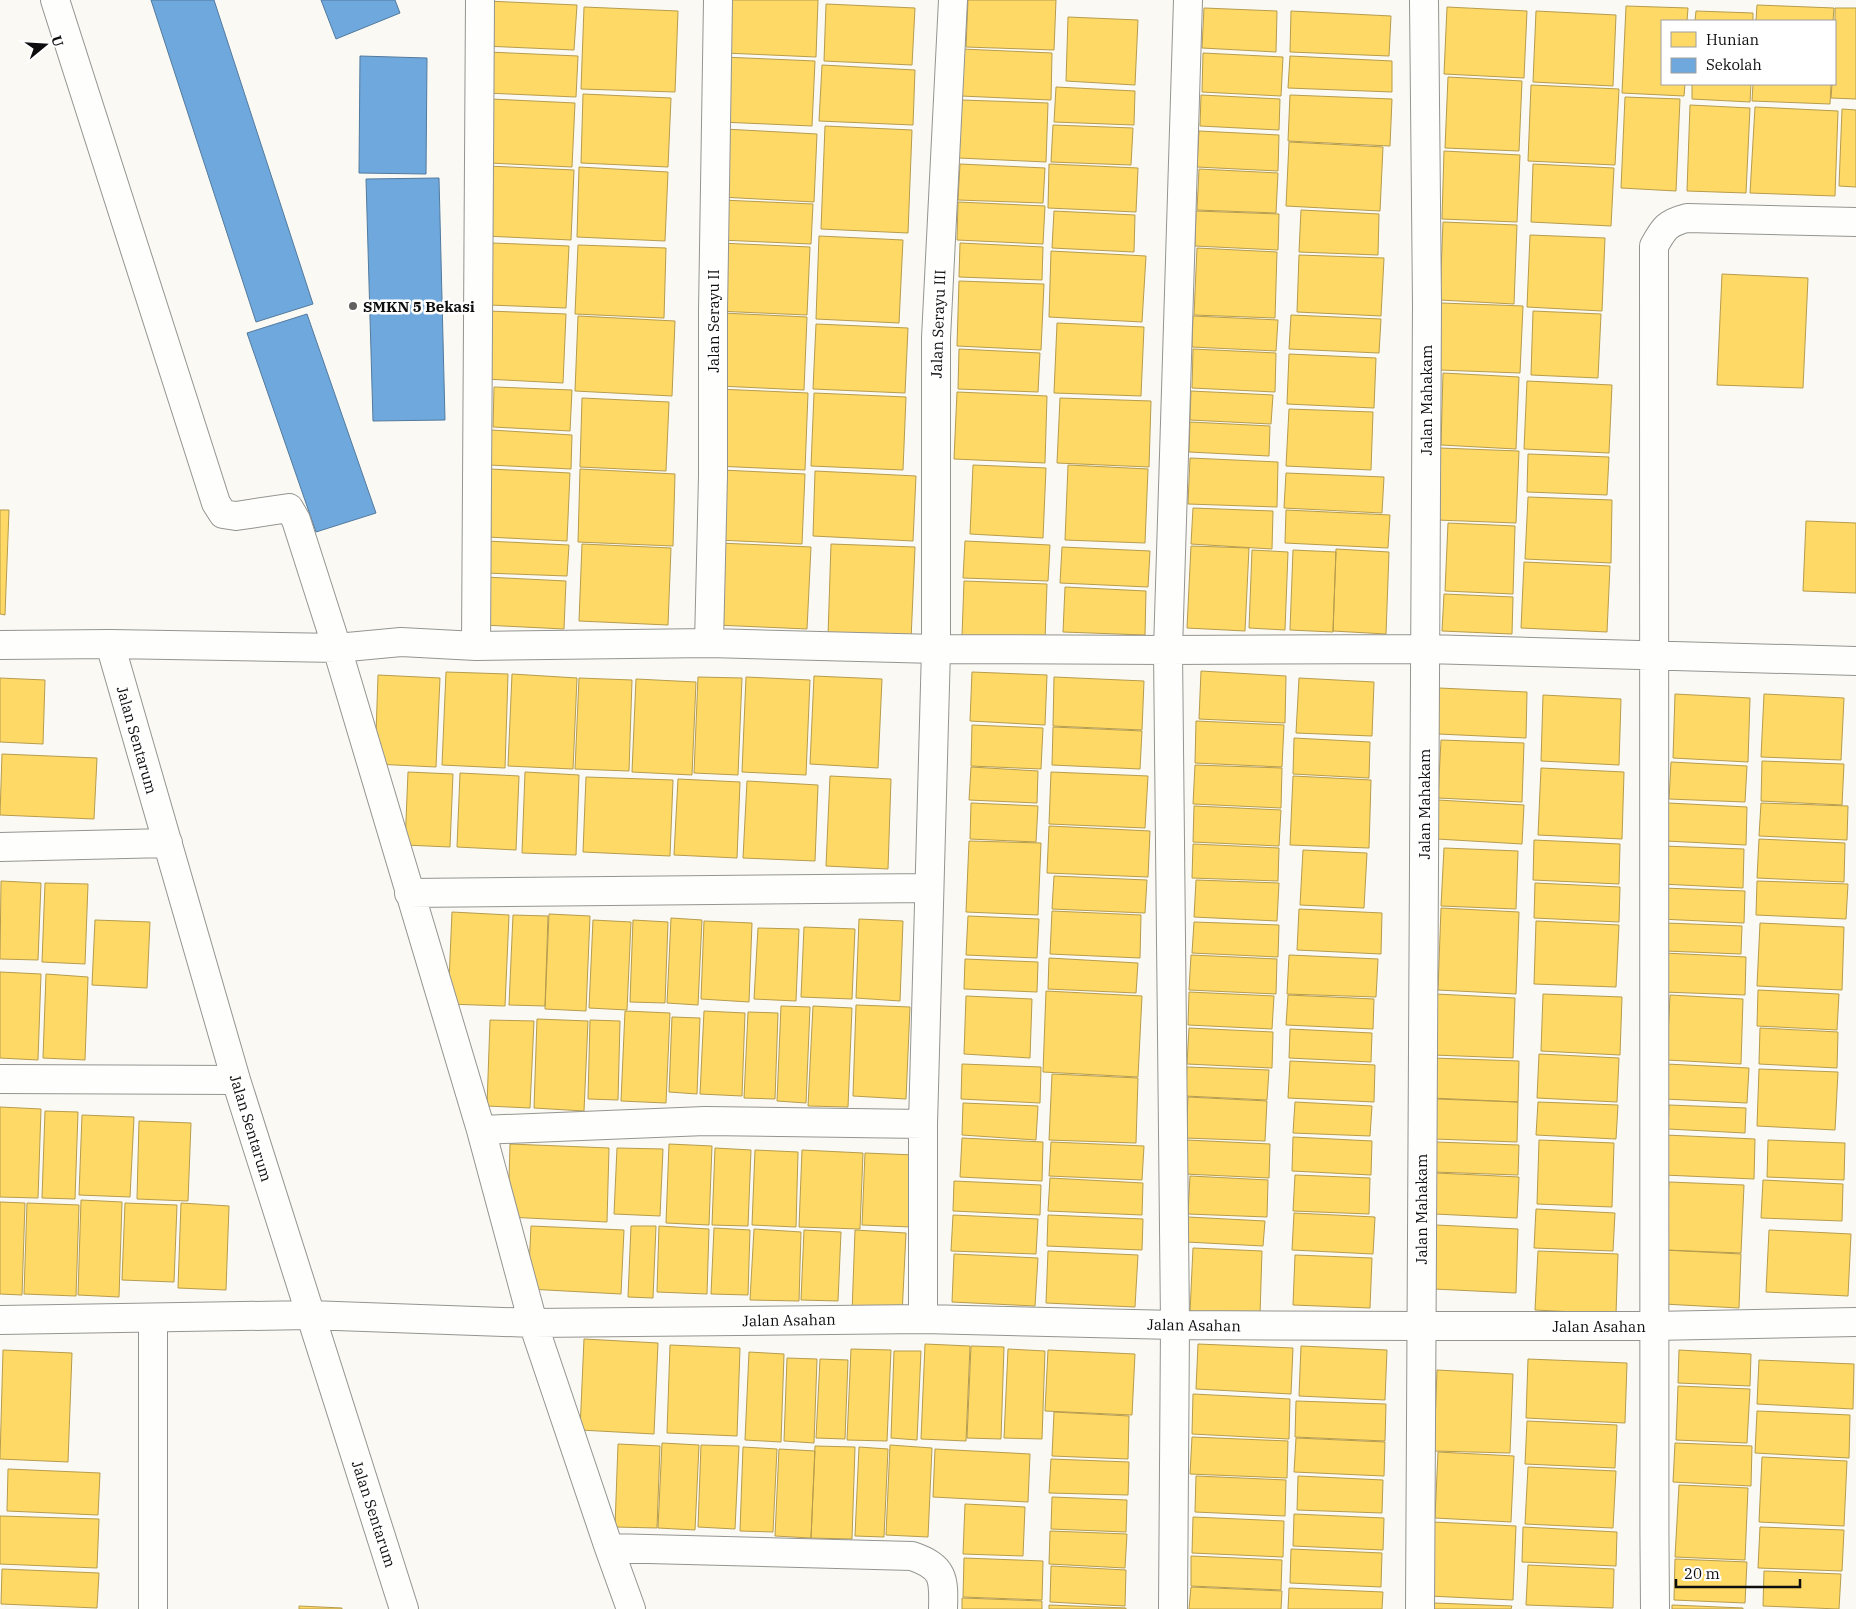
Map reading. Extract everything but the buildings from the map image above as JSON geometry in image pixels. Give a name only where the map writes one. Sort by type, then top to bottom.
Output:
[{"type":"street","points":[[55,0],[216,503],[223,514],[236,516],[270,509],[289,508],[296,520],[337,648],[481,1130],[533,1323],[631,1609]]},
{"type":"street","points":[[476,646],[480,0]]},
{"type":"street","name":"Jalan Serayu II","points":[[709,642],[713,486],[713,311],[718,0]]},
{"type":"street","name":"Jalan Serayu III","points":[[923,1319],[923,1124],[936,649],[936,338],[953,0]]},
{"type":"street","points":[[1173,1609],[1175,1325],[1168,650],[1188,0]]},
{"type":"street","name":"Jalan Mahakam","points":[[1420,1609],[1426,294],[1424,0]]},
{"type":"street","points":[[1655,1609],[1652,1326],[1656,655],[1654,246],[1662,231],[1672,222],[1687,218],[1856,222]]},
{"type":"street","points":[[0,645],[110,644],[337,648],[401,642],[476,646],[709,642],[936,649],[1425,649],[1856,661]]},
{"type":"street","name":"Jalan Sentarum","points":[[110,644],[236,1080],[309,1315],[404,1609]]},
{"type":"street","points":[[0,847],[168,843]]},
{"type":"street","points":[[409,892],[929,888]]},
{"type":"street","points":[[0,1079],[236,1080]]},
{"type":"street","points":[[481,1130],[705,1121],[923,1124]]},
{"type":"street","name":"Jalan Asahan","points":[[0,1320],[309,1315],[533,1323],[923,1319],[1175,1325],[1652,1326],[1856,1322]]},
{"type":"street","points":[[153,1319],[153,1609]]},
{"type":"street","points":[[609,1548],[912,1556],[926,1561],[933,1566],[941,1577],[944,1585],[943,1609]]},
{"type":"place","name":"SMKN 5 Bekasi","points":[[353,306]]}]
